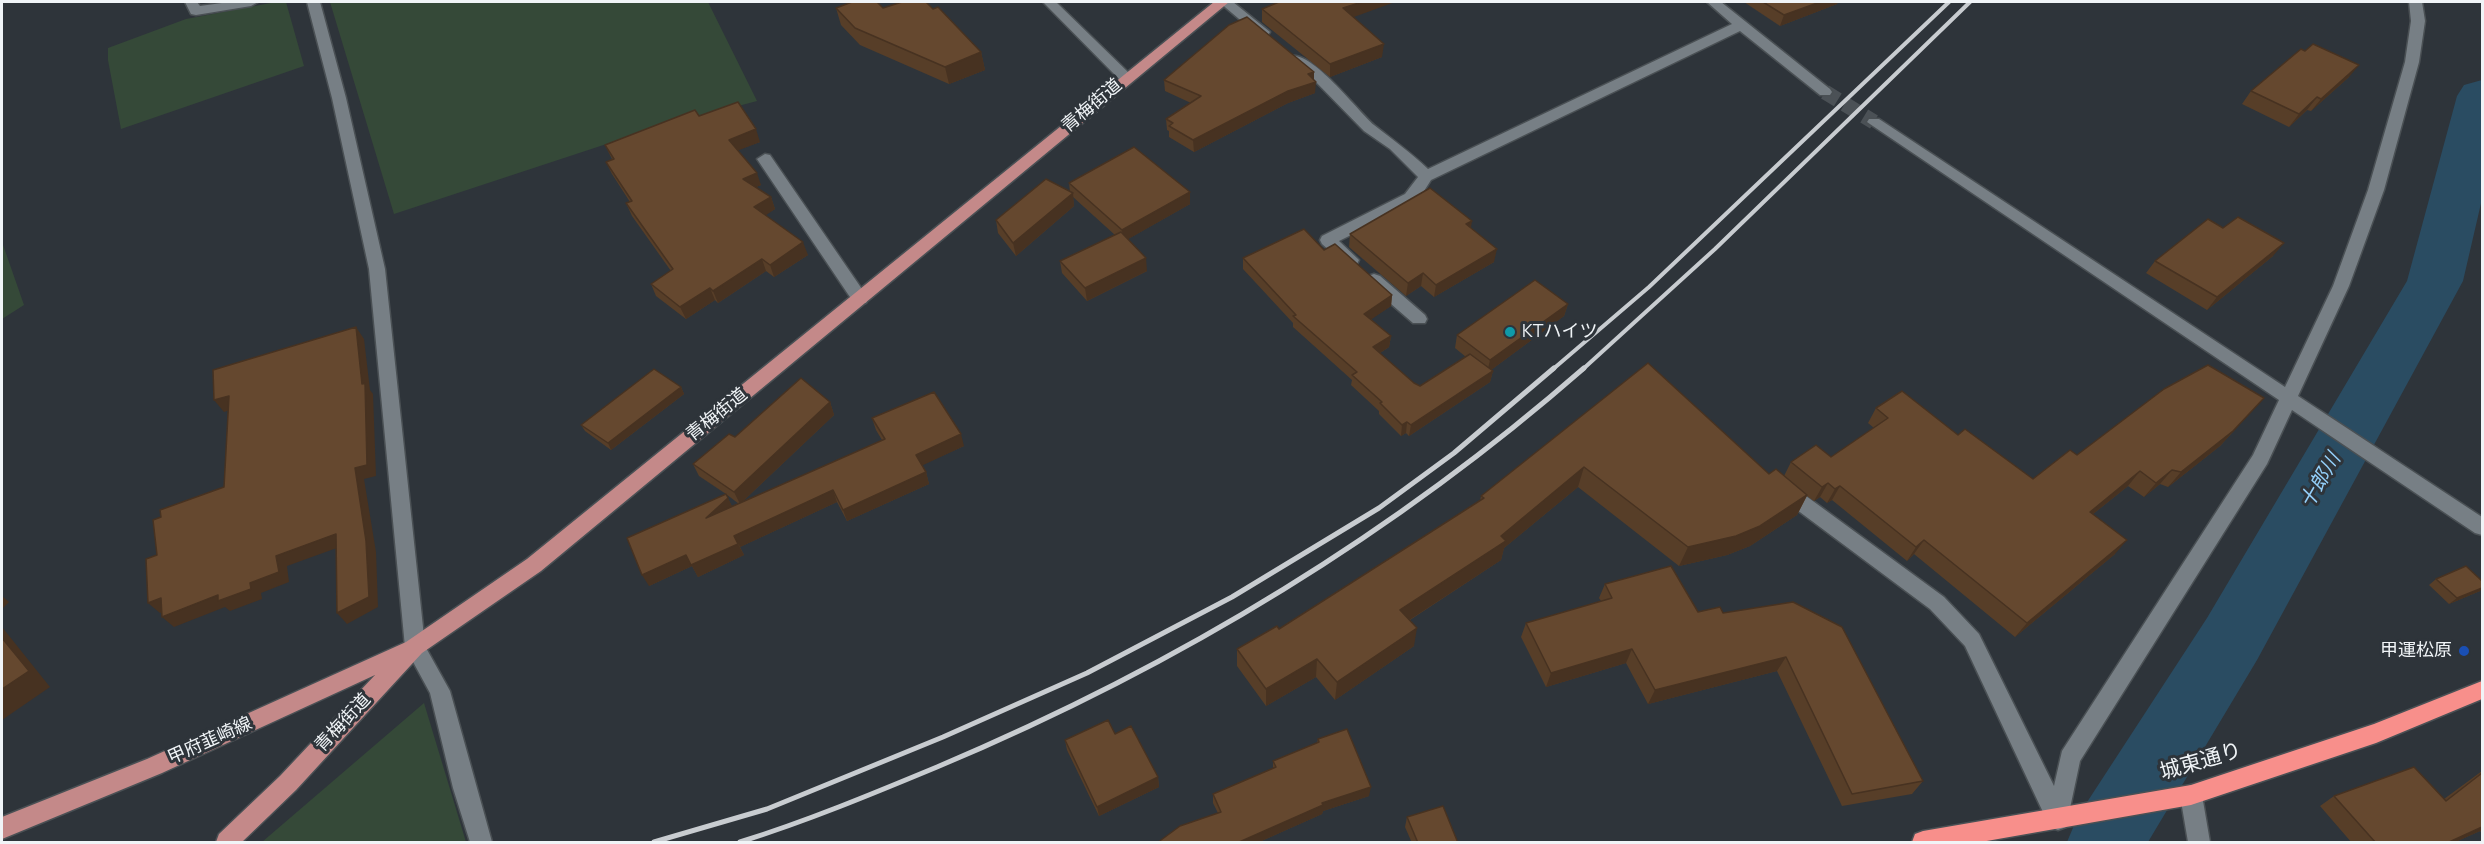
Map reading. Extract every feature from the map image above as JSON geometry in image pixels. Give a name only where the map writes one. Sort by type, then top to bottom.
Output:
[{"type":"highway","name":"城東通り","points":[[1923,843],[1982,837],[2058,819],[2191,795],[2376,733],[2482,690]]},
{"type":"main road","name":"青梅街道","points":[[227,843],[288,783],[415,647],[475,608],[534,565],[1126,78],[1223,2]]},
{"type":"main road","name":"甲府韮崎線","points":[[2,828],[76,800],[231,733],[415,647]]},
{"type":"street","points":[[191,2],[196,11],[251,2]]},
{"type":"street","points":[[314,2],[339,98],[377,269],[415,647],[440,691],[464,788],[481,843]]},
{"type":"street","points":[[1049,2],[1126,78]]},
{"type":"street","points":[[1223,2],[1317,75],[1368,128],[1395,146],[1426,176]]},
{"type":"street","points":[[1713,2],[1825,92]]},
{"type":"street","points":[[2058,819],[2070,758],[2260,459],[2341,286],[2376,190],[2412,62],[2418,21],[2416,2]]},
{"type":"street","points":[[1419,319],[1328,240],[1411,198],[1426,176],[1743,24]]},
{"type":"street","points":[[1874,122],[2482,527]]},
{"type":"street","points":[[765,159],[860,299]]},
{"type":"street","points":[[1771,479],[1797,501],[1936,603],[1972,640],[2058,819]]},
{"type":"street","points":[[2191,795],[2199,843]]},
{"type":"green space","points":[[286,2],[304,66],[121,129],[108,60],[108,48],[186,19]]},
{"type":"green space","points":[[330,2],[708,2],[757,101],[652,129],[394,214]]},
{"type":"green space","points":[[2,242],[24,305],[2,319]]},
{"type":"green space","points":[[424,703],[466,842],[262,842]]},
{"type":"building","points":[[852,2],[877,2],[883,8],[902,2],[926,2],[933,9],[938,7],[981,52],[945,67],[855,28],[836,8]]},
{"type":"building","points":[[1279,2],[1362,2],[1343,8],[1384,44],[1330,64],[1262,9]]},
{"type":"building","points":[[1763,2],[1820,2],[1784,15]]},
{"type":"building","points":[[1247,17],[1314,72],[1308,74],[1316,82],[1288,91],[1193,140],[1169,126],[1173,123],[1166,119],[1201,96],[1164,80],[1229,25]]},
{"type":"building","points":[[2313,44],[2359,65],[2321,99],[2317,97],[2299,114],[2251,91],[2301,49],[2305,51]]},
{"type":"building","points":[[738,102],[756,129],[729,140],[757,173],[743,179],[771,197],[754,207],[803,242],[770,265],[762,259],[713,291],[710,288],[680,307],[651,284],[673,269],[626,203],[632,201],[606,162],[614,159],[605,145],[695,110],[699,116]]},
{"type":"building","points":[[1134,147],[1190,192],[1122,230],[1069,183]]},
{"type":"building","points":[[1046,179],[1073,193],[1013,243],[996,220]]},
{"type":"building","points":[[1430,188],[1472,221],[1466,224],[1497,249],[1436,285],[1423,273],[1408,283],[1350,234]]},
{"type":"building","points":[[2238,217],[2284,243],[2217,297],[2155,261],[2208,219],[2223,228]]},
{"type":"building","points":[[1304,229],[1324,250],[1335,244],[1392,295],[1364,314],[1391,336],[1373,347],[1414,383],[1420,386],[1470,354],[1493,371],[1411,425],[1407,422],[1402,425],[1380,403],[1382,402],[1352,375],[1357,372],[1293,316],[1296,315],[1243,258]]},
{"type":"building","points":[[1121,232],[1146,258],[1085,288],[1060,261]]},
{"type":"building","name":"KTハイツ","points":[[1535,280],[1568,304],[1490,360],[1457,335]]},
{"type":"building","points":[[356,327],[362,384],[365,383],[367,465],[355,468],[366,541],[369,597],[337,613],[336,534],[276,556],[279,572],[250,583],[251,589],[218,601],[218,595],[162,617],[161,598],[148,603],[146,559],[157,555],[153,520],[161,517],[160,510],[224,487],[229,396],[214,400],[213,370]]},
{"type":"building","points":[[1648,363],[1769,474],[1776,469],[1807,495],[1760,526],[1736,536],[1688,547],[1584,467],[1501,536],[1506,541],[1400,610],[1417,628],[1337,682],[1317,659],[1266,689],[1237,649],[1277,626],[1279,629],[1484,498],[1481,496]]},
{"type":"building","points":[[2208,365],[2264,398],[2233,431],[2181,472],[2172,470],[2156,483],[2140,471],[2090,512],[2127,540],[2027,623],[1924,540],[1916,547],[1840,486],[1835,489],[1828,483],[1822,487],[1791,462],[1816,445],[1831,457],[1888,418],[1876,408],[1902,391],[1958,435],[1965,429],[2033,479],[2070,450],[2077,455],[2164,389]]},
{"type":"building","points":[[654,369],[681,387],[608,443],[581,425]]},
{"type":"building","points":[[801,378],[830,402],[734,492],[693,464],[729,434],[735,437]]},
{"type":"building","points":[[934,392],[961,434],[916,455],[926,472],[843,510],[833,490],[734,536],[738,544],[691,565],[686,555],[642,575],[627,538],[726,494],[728,498],[706,518],[885,439],[872,418]]},
{"type":"building","points":[[1671,566],[1698,612],[1720,607],[1723,613],[1793,602],[1842,627],[1923,781],[1852,794],[1786,657],[1655,690],[1632,649],[1551,673],[1526,623],[1612,598],[1605,584]]},
{"type":"building","points":[[2466,566],[2482,581],[2482,588],[2457,598],[2436,579]]},
{"type":"building","points":[[2,638],[29,671],[2,689]]},
{"type":"building","points":[[1108,720],[1115,734],[1131,726],[1158,777],[1097,807],[1065,740]]},
{"type":"building","points":[[1347,729],[1371,787],[1322,803],[1323,805],[1237,843],[1157,843],[1180,826],[1221,812],[1213,794],[1276,767],[1273,761],[1319,742],[1318,739]]},
{"type":"building","points":[[2414,767],[2446,801],[2482,773],[2482,827],[2447,843],[2376,843],[2334,796]]},
{"type":"building","points":[[1443,806],[1458,843],[1418,843],[1407,817]]},
{"type":"waterway","name":"十郎川","points":[[2105,842],[2232,639],[2435,281],[2482,96]]},
{"type":"tunnel","points":[[1825,92],[1874,122]]},
{"type":"railway","points":[[1552,370],[1649,287],[1949,2]]},
{"type":"railway","points":[[1582,370],[1715,249],[1970,2]]},
{"type":"railway","points":[[654,842],[767,809],[943,737],[1087,673],[1232,597],[1379,508],[1454,453],[1554,368]]},
{"type":"railway","points":[[740,842],[815,816],[937,767],[1110,687],[1194,642],[1357,542],[1435,487],[1511,429],[1584,368]]},
{"type":"place","name":"KTハイツ","points":[[1510,332]]},
{"type":"place","name":"甲運松原","points":[[2464,651]]}]
